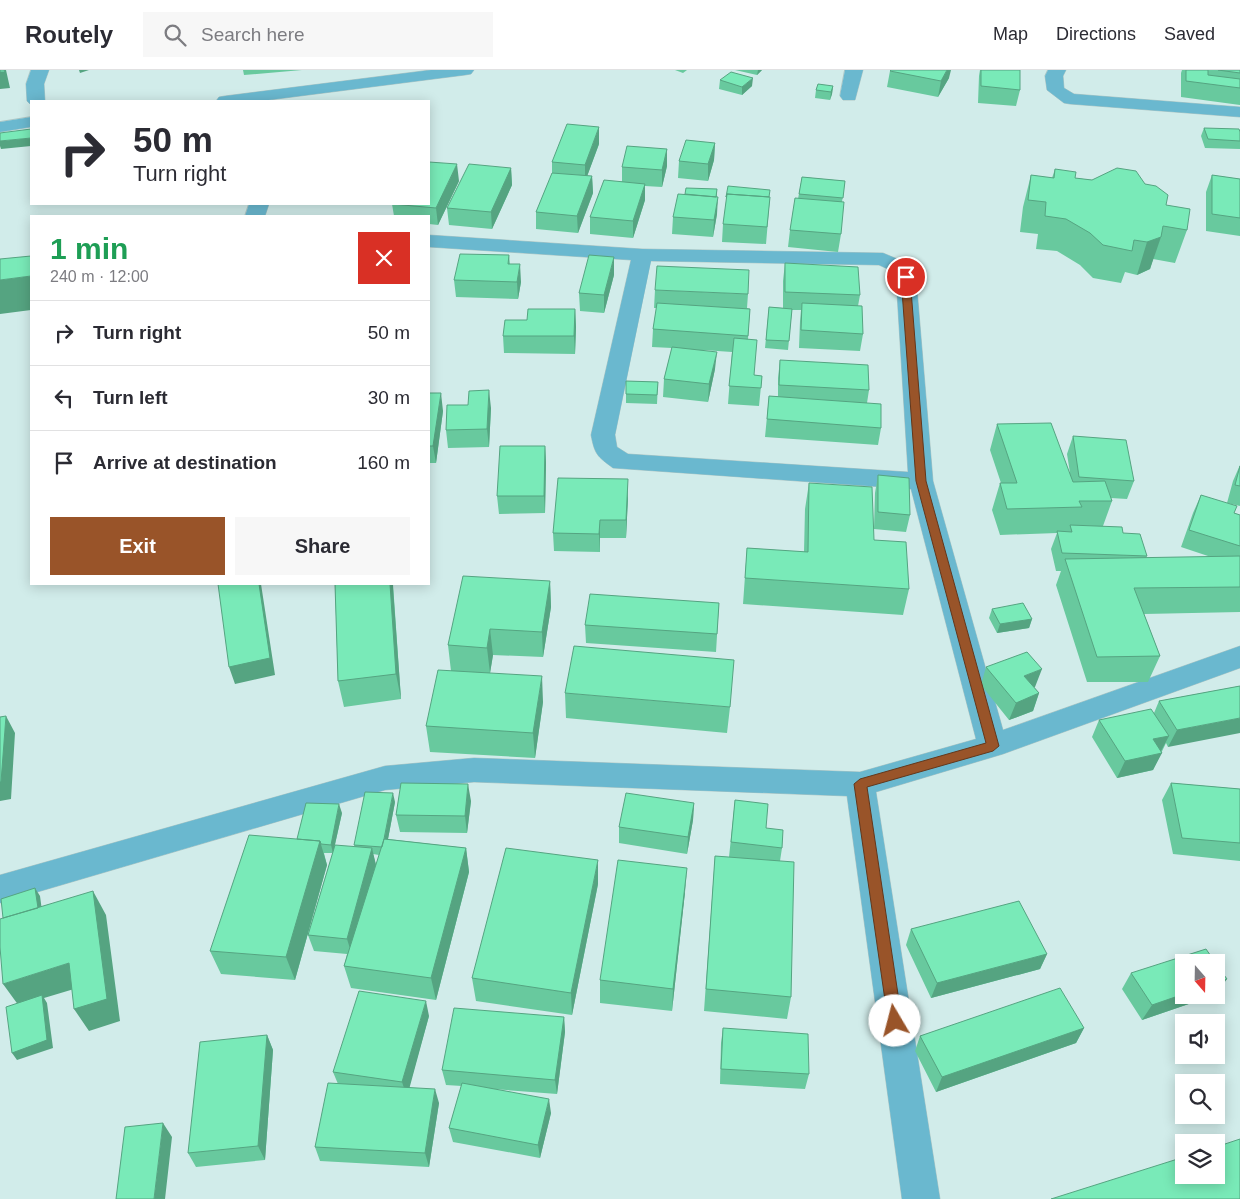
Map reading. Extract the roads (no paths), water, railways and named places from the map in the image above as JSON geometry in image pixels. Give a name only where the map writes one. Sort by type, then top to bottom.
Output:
[{"type":"street","points":[[36,100],[35,84],[40,70]]},
{"type":"street","points":[[240,100],[283,97],[383,76],[409,80],[465,70]]},
{"type":"street","points":[[849,96],[854,70]]},
{"type":"street","points":[[1057,70],[1054,76],[1056,90],[1070,99],[1118,101],[1240,112]]},
{"type":"street","points":[[0,127],[30,122]]},
{"type":"street","points":[[430,241],[642,255],[883,259],[900,267],[906,277],[921,481],[993,746]]},
{"type":"street","points":[[642,255],[603,435],[606,451],[622,462],[921,481]]},
{"type":"street","points":[[0,889],[385,778],[474,770],[860,784],[993,746],[1240,657]]},
{"type":"street","points":[[860,784],[921,1199]]}]
